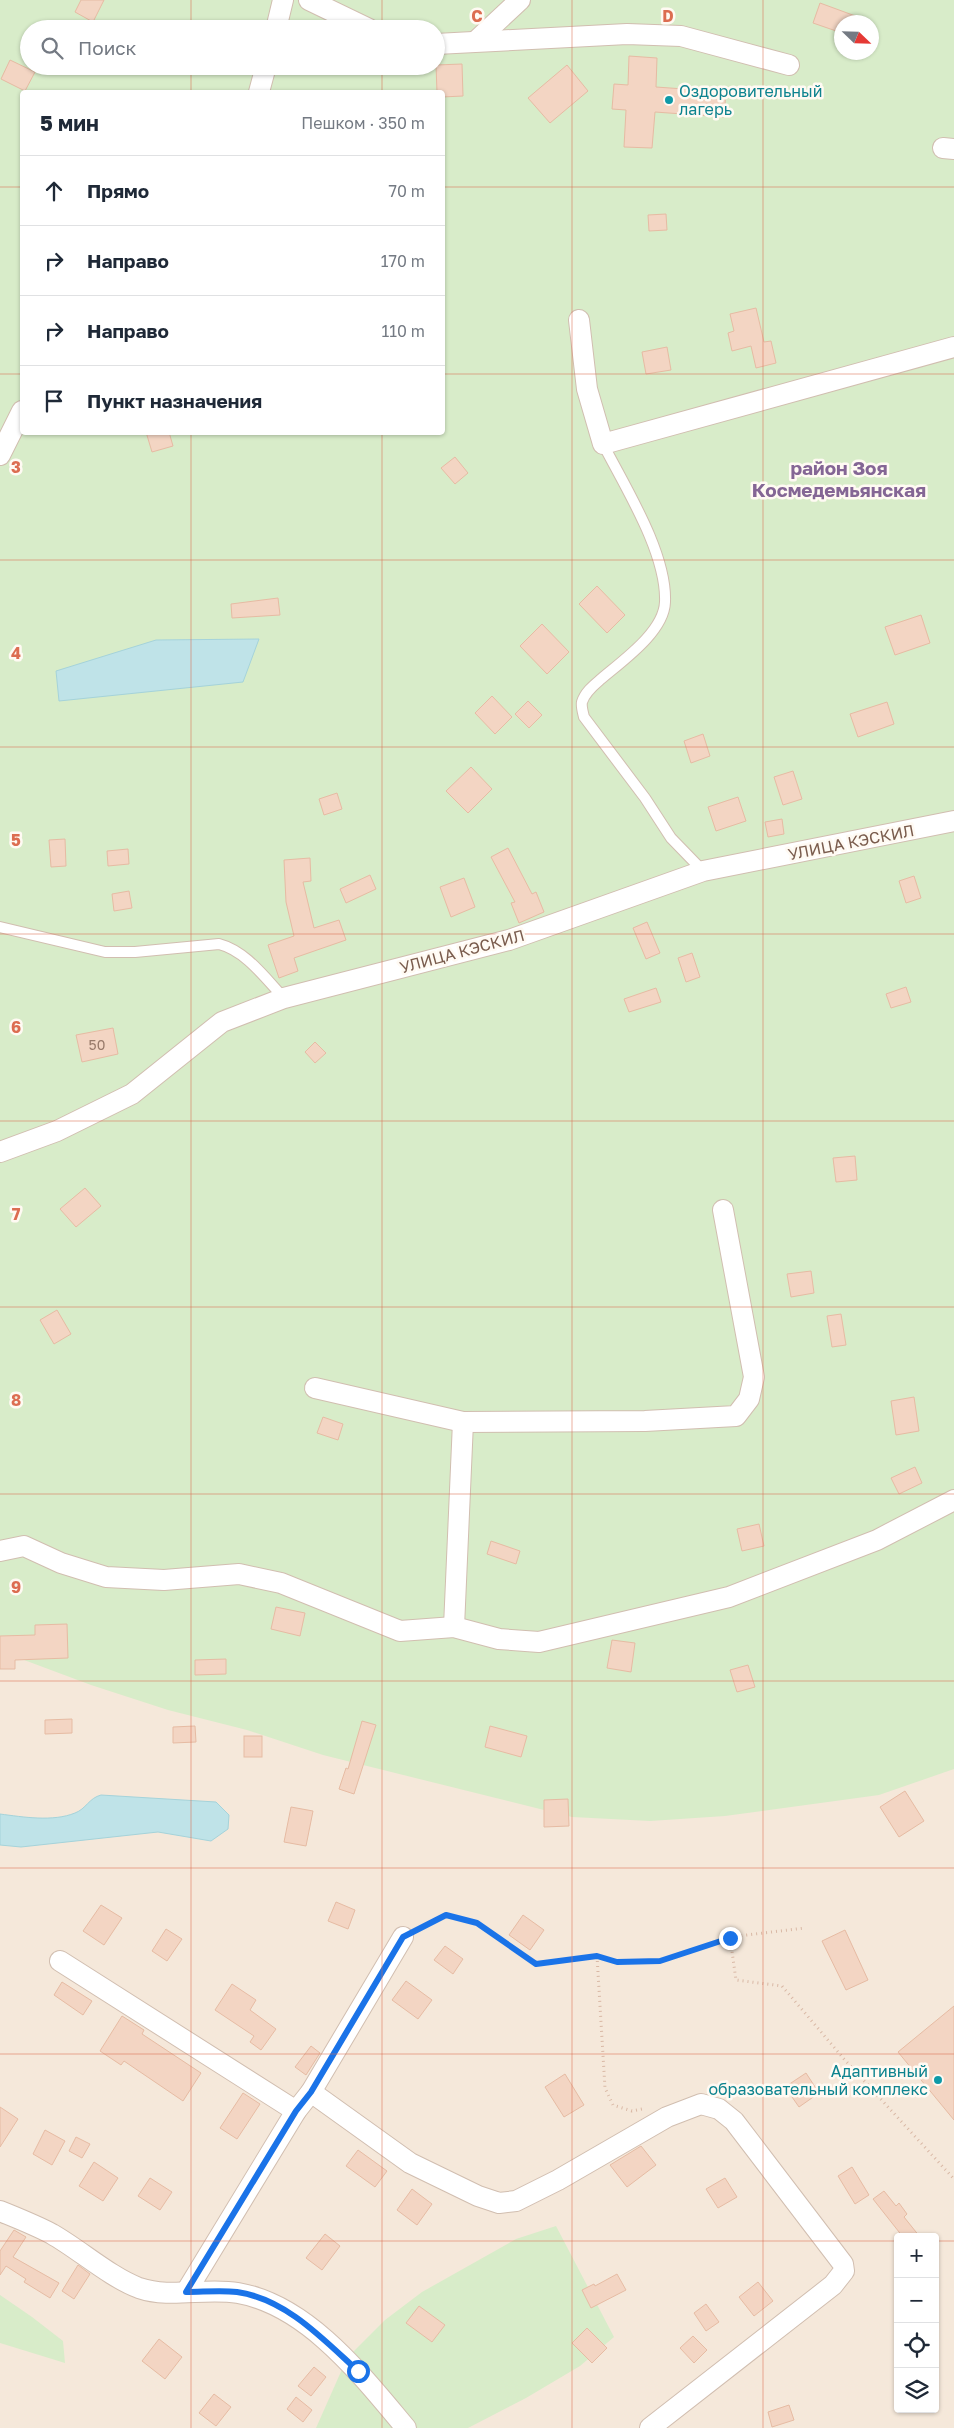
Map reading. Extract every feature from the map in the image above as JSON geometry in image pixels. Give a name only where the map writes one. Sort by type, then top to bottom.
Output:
[{"type":"street","points":[[278,20],[283,0]]},
{"type":"street","points":[[309,0],[350,20]]},
{"type":"street","points":[[476,41],[520,0]]},
{"type":"street","points":[[445,43],[627,34],[680,36],[789,65]]},
{"type":"street","points":[[260,90],[264,75]]},
{"type":"street","points":[[579,320],[587,389],[603,444],[954,347]]},
{"type":"street","points":[[0,455],[20,415]]},
{"type":"street","name":"УЛИЦА КЭСКИЛ","points":[[0,1152],[57,1131],[132,1094],[222,1022],[284,998],[509,940],[703,871],[954,821]]},
{"type":"street","points":[[315,1388],[463,1422],[645,1421],[736,1416],[749,1400],[754,1378],[722,1210]]},
{"type":"street","points":[[454,1627],[463,1422]]},
{"type":"street","points":[[0,1551],[24,1546],[61,1563],[106,1577],[164,1580],[240,1574],[281,1583],[400,1630],[454,1627],[499,1639],[539,1642],[729,1597],[877,1540],[954,1500]]},
{"type":"street","points":[[186,2292],[296,2111],[311,2092],[403,1937]]},
{"type":"street","points":[[60,1961],[296,2111]]},
{"type":"street","points":[[311,2092],[410,2163],[478,2196],[498,2203],[516,2201],[558,2180],[666,2117],[701,2104],[719,2109],[734,2121],[843,2264],[844,2271],[833,2286],[650,2428]]},
{"type":"street","points":[[0,2211],[52,2234],[139,2288],[170,2294],[186,2292],[237,2292],[268,2302],[304,2322],[358,2371],[406,2428]]},
{"type":"lane","points":[[603,444],[652,541],[663,580],[665,603],[658,625],[640,645],[589,690],[582,703],[584,717],[645,798],[671,838],[703,871]]},
{"type":"lane","points":[[0,927],[105,952],[224,946],[241,954],[284,998]]},
{"type":"path","points":[[403,1937],[446,1915],[477,1923],[536,1964],[597,1956],[617,1962],[660,1961],[730,1938],[805,1928]]},
{"type":"path","points":[[730,1938],[736,1980],[782,1986],[844,2058],[954,2178]]},
{"type":"path","points":[[597,1956],[605,2088],[613,2105],[632,2111],[643,2109],[666,2117]]},
{"type":"shaded area","points":[[0,0],[954,0],[954,2428],[0,2428]]},
{"type":"green space","points":[[0,0],[954,0],[954,1769],[879,1795],[725,1816],[650,1821],[572,1817],[323,1755],[247,1730],[168,1710],[91,1685],[0,1651]]},
{"type":"green space","points":[[556,2226],[614,2337],[580,2366],[526,2398],[468,2428],[316,2428],[347,2358],[385,2320],[422,2292],[516,2239]]},
{"type":"green space","points":[[0,2295],[63,2341],[65,2363],[0,2343]]},
{"type":"water","points":[[259,639],[243,682],[59,701],[56,671],[156,640]]},
{"type":"water","points":[[97,1796],[216,1802],[229,1815],[228,1829],[211,1841],[158,1832],[21,1847],[0,1845],[0,1814],[38,1818],[66,1816],[79,1811]]},
{"type":"building","points":[[81,0],[104,0],[94,20],[89,20],[75,12]]},
{"type":"building","points":[[820,3],[853,15],[834,15],[834,30],[813,23]]},
{"type":"building","name":"Оздоровительный лагерь","points":[[629,56],[657,58],[656,87],[726,92],[724,117],[655,112],[652,148],[624,147],[626,110],[612,109],[614,84],[628,85]]},
{"type":"building","points":[[10,60],[20,65],[20,75],[33,75],[26,90],[1,79]]},
{"type":"building","points":[[462,64],[463,96],[445,97],[445,90],[437,90],[436,75],[445,75],[445,65]]},
{"type":"building","points":[[567,65],[588,91],[550,123],[528,98]]},
{"type":"building","points":[[666,214],[667,230],[649,231],[648,215]]},
{"type":"building","points":[[756,308],[764,342],[771,341],[776,363],[756,368],[751,346],[732,351],[728,333],[734,331],[730,314]]},
{"type":"building","points":[[667,347],[671,370],[646,374],[642,352]]},
{"type":"building","points":[[147,435],[170,435],[173,446],[152,452]]},
{"type":"building","points":[[455,457],[468,473],[455,484],[441,468]]},
{"type":"building","points":[[597,586],[625,615],[607,633],[579,604]]},
{"type":"building","points":[[278,598],[280,615],[232,618],[231,604]]},
{"type":"building","points":[[921,615],[930,643],[895,655],[885,627]]},
{"type":"building","points":[[542,624],[569,652],[547,674],[520,646]]},
{"type":"building","points":[[492,696],[512,717],[495,734],[475,713]]},
{"type":"building","points":[[528,701],[542,715],[529,728],[515,714]]},
{"type":"building","points":[[887,702],[894,724],[858,737],[850,714]]},
{"type":"building","points":[[703,734],[710,756],[691,763],[684,741]]},
{"type":"building","points":[[471,767],[492,789],[468,813],[446,791]]},
{"type":"building","points":[[793,771],[802,799],[783,805],[774,777]]},
{"type":"building","points":[[337,793],[342,809],[324,815],[319,799]]},
{"type":"building","points":[[738,797],[746,821],[716,831],[708,807]]},
{"type":"building","points":[[782,819],[784,834],[768,837],[765,822]]},
{"type":"building","points":[[65,839],[66,866],[51,867],[49,840]]},
{"type":"building","points":[[508,848],[532,894],[536,892],[544,912],[519,923],[511,903],[515,902],[491,857]]},
{"type":"building","points":[[128,849],[129,864],[108,866],[107,851]]},
{"type":"building","points":[[310,858],[311,881],[303,882],[314,928],[339,920],[346,940],[294,958],[298,971],[279,978],[268,945],[294,936],[286,902],[284,860]]},
{"type":"building","points":[[370,875],[376,889],[346,903],[340,889]]},
{"type":"building","points":[[914,876],[921,898],[906,903],[899,881]]},
{"type":"building","points":[[464,878],[475,907],[451,917],[440,887]]},
{"type":"building","points":[[129,891],[132,908],[114,911],[112,894]]},
{"type":"building","points":[[647,922],[660,953],[646,959],[633,928]]},
{"type":"building","points":[[692,953],[700,977],[686,982],[678,958]]},
{"type":"building","points":[[906,987],[911,1002],[891,1008],[886,994]]},
{"type":"building","points":[[656,988],[661,1002],[629,1012],[624,999]]},
{"type":"building","points":[[113,1028],[118,1054],[82,1062],[76,1035]]},
{"type":"building","points":[[315,1042],[326,1053],[315,1063],[305,1052]]},
{"type":"building","points":[[855,1156],[857,1180],[836,1182],[833,1158]]},
{"type":"building","points":[[85,1188],[101,1206],[76,1227],[60,1209]]},
{"type":"building","points":[[811,1271],[814,1293],[791,1297],[787,1274]]},
{"type":"building","points":[[57,1310],[71,1334],[54,1344],[40,1320]]},
{"type":"building","points":[[841,1314],[846,1345],[832,1347],[827,1316]]},
{"type":"building","points":[[914,1397],[919,1431],[896,1435],[891,1401]]},
{"type":"building","points":[[323,1417],[343,1424],[338,1440],[317,1433]]},
{"type":"building","points":[[915,1467],[922,1483],[899,1494],[891,1478]]},
{"type":"building","points":[[759,1524],[764,1546],[742,1551],[737,1529]]},
{"type":"building","points":[[491,1541],[520,1551],[516,1564],[487,1554]]},
{"type":"building","points":[[276,1607],[305,1613],[300,1636],[271,1629]]},
{"type":"building","points":[[67,1624],[68,1658],[15,1660],[15,1669],[0,1669],[0,1636],[35,1635],[35,1625]]},
{"type":"building","points":[[612,1640],[635,1643],[631,1672],[607,1668]]},
{"type":"building","points":[[226,1659],[226,1674],[195,1675],[195,1660]]},
{"type":"building","points":[[748,1665],[755,1687],[737,1692],[730,1670]]},
{"type":"building","points":[[72,1719],[72,1733],[45,1734],[45,1720]]},
{"type":"building","points":[[362,1721],[376,1725],[354,1794],[339,1789],[346,1768],[348,1769]]},
{"type":"building","points":[[195,1726],[196,1742],[173,1743],[173,1727]]},
{"type":"building","points":[[490,1726],[527,1736],[521,1757],[485,1747]]},
{"type":"building","points":[[244,1736],[262,1736],[262,1757],[244,1757]]},
{"type":"building","points":[[905,1791],[924,1821],[899,1837],[880,1807]]},
{"type":"building","points":[[568,1799],[569,1826],[544,1827],[544,1800]]},
{"type":"building","points":[[291,1807],[313,1811],[306,1846],[284,1842]]},
{"type":"building","points":[[336,1902],[355,1910],[348,1929],[328,1921]]},
{"type":"building","points":[[101,1905],[122,1918],[104,1945],[83,1931]]},
{"type":"building","points":[[523,1915],[544,1930],[530,1950],[509,1935]]},
{"type":"building","points":[[166,1929],[182,1939],[167,1961],[152,1951]]},
{"type":"building","points":[[845,1930],[868,1980],[846,1990],[822,1941]]},
{"type":"building","points":[[445,1946],[463,1959],[453,1974],[434,1960]]},
{"type":"building","points":[[406,1981],[432,2000],[418,2019],[392,2000]]},
{"type":"building","points":[[62,1982],[92,2001],[83,2015],[54,1995]]},
{"type":"building","points":[[232,1984],[256,2000],[250,2010],[276,2029],[261,2050],[250,2042],[254,2036],[215,2010]]},
{"type":"building","name":"Адаптивный образовательный комплекс","points":[[954,2006],[954,2120],[898,2052]]},
{"type":"building","points":[[122,2016],[144,2030],[142,2034],[201,2073],[183,2101],[124,2061],[121,2065],[100,2051]]},
{"type":"building","points":[[311,2046],[320,2053],[306,2075],[295,2067]]},
{"type":"building","points":[[806,2073],[819,2093],[799,2107],[785,2087]]},
{"type":"building","points":[[565,2074],[584,2105],[564,2117],[545,2087]]},
{"type":"building","points":[[243,2093],[260,2104],[237,2139],[220,2128]]},
{"type":"building","points":[[0,2107],[18,2119],[0,2147]]},
{"type":"building","points":[[45,2130],[65,2141],[52,2165],[33,2154]]},
{"type":"building","points":[[76,2137],[90,2144],[82,2158],[69,2151]]},
{"type":"building","points":[[641,2146],[656,2165],[627,2187],[610,2165]]},
{"type":"building","points":[[358,2150],[387,2171],[375,2187],[346,2166]]},
{"type":"building","points":[[94,2162],[118,2178],[103,2201],[79,2186]]},
{"type":"building","points":[[852,2167],[869,2195],[855,2204],[838,2176]]},
{"type":"building","points":[[150,2178],[172,2192],[160,2210],[138,2196]]},
{"type":"building","points":[[725,2178],[737,2197],[718,2208],[706,2189]]},
{"type":"building","points":[[412,2189],[432,2204],[417,2225],[397,2210]]},
{"type":"building","points":[[884,2191],[896,2206],[899,2203],[907,2214],[904,2217],[917,2233],[900,2233],[873,2199]]},
{"type":"building","points":[[14,2230],[26,2237],[13,2257],[59,2283],[50,2298],[24,2282],[26,2279],[6,2266],[0,2275],[0,2251]]},
{"type":"building","points":[[325,2234],[340,2246],[322,2270],[306,2258]]},
{"type":"building","points":[[78,2265],[90,2274],[74,2299],[62,2291]]},
{"type":"building","points":[[617,2274],[626,2290],[591,2308],[582,2290],[594,2284],[595,2286]]},
{"type":"building","points":[[758,2282],[773,2301],[754,2316],[739,2297]]},
{"type":"building","points":[[706,2304],[719,2322],[706,2331],[694,2313]]},
{"type":"building","points":[[419,2306],[445,2325],[432,2342],[406,2323]]},
{"type":"building","points":[[587,2328],[607,2348],[592,2363],[572,2343]]},
{"type":"building","points":[[693,2336],[707,2350],[694,2363],[680,2348]]},
{"type":"building","points":[[159,2339],[182,2357],[165,2379],[142,2361]]},
{"type":"building","points":[[314,2367],[326,2377],[311,2396],[298,2386]]},
{"type":"building","points":[[214,2394],[231,2407],[216,2426],[199,2413]]},
{"type":"building","points":[[296,2397],[312,2410],[303,2422],[287,2409]]},
{"type":"building","points":[[789,2405],[794,2420],[772,2427],[768,2412]]},
{"type":"place","name":"Оздоровительный лагерь","points":[[669,100]]},
{"type":"place","name":"Адаптивный образовательный комплекс","points":[[938,2080]]},
{"type":"district","name":"район Зоя Космедемьянская","points":[[839,479]]},
{"type":"route","points":[[358,2371],[304,2322],[268,2302],[237,2292],[186,2292],[296,2111],[311,2092],[403,1937],[446,1915],[477,1923],[536,1964],[597,1956],[617,1962],[660,1961],[730,1938]]}]
